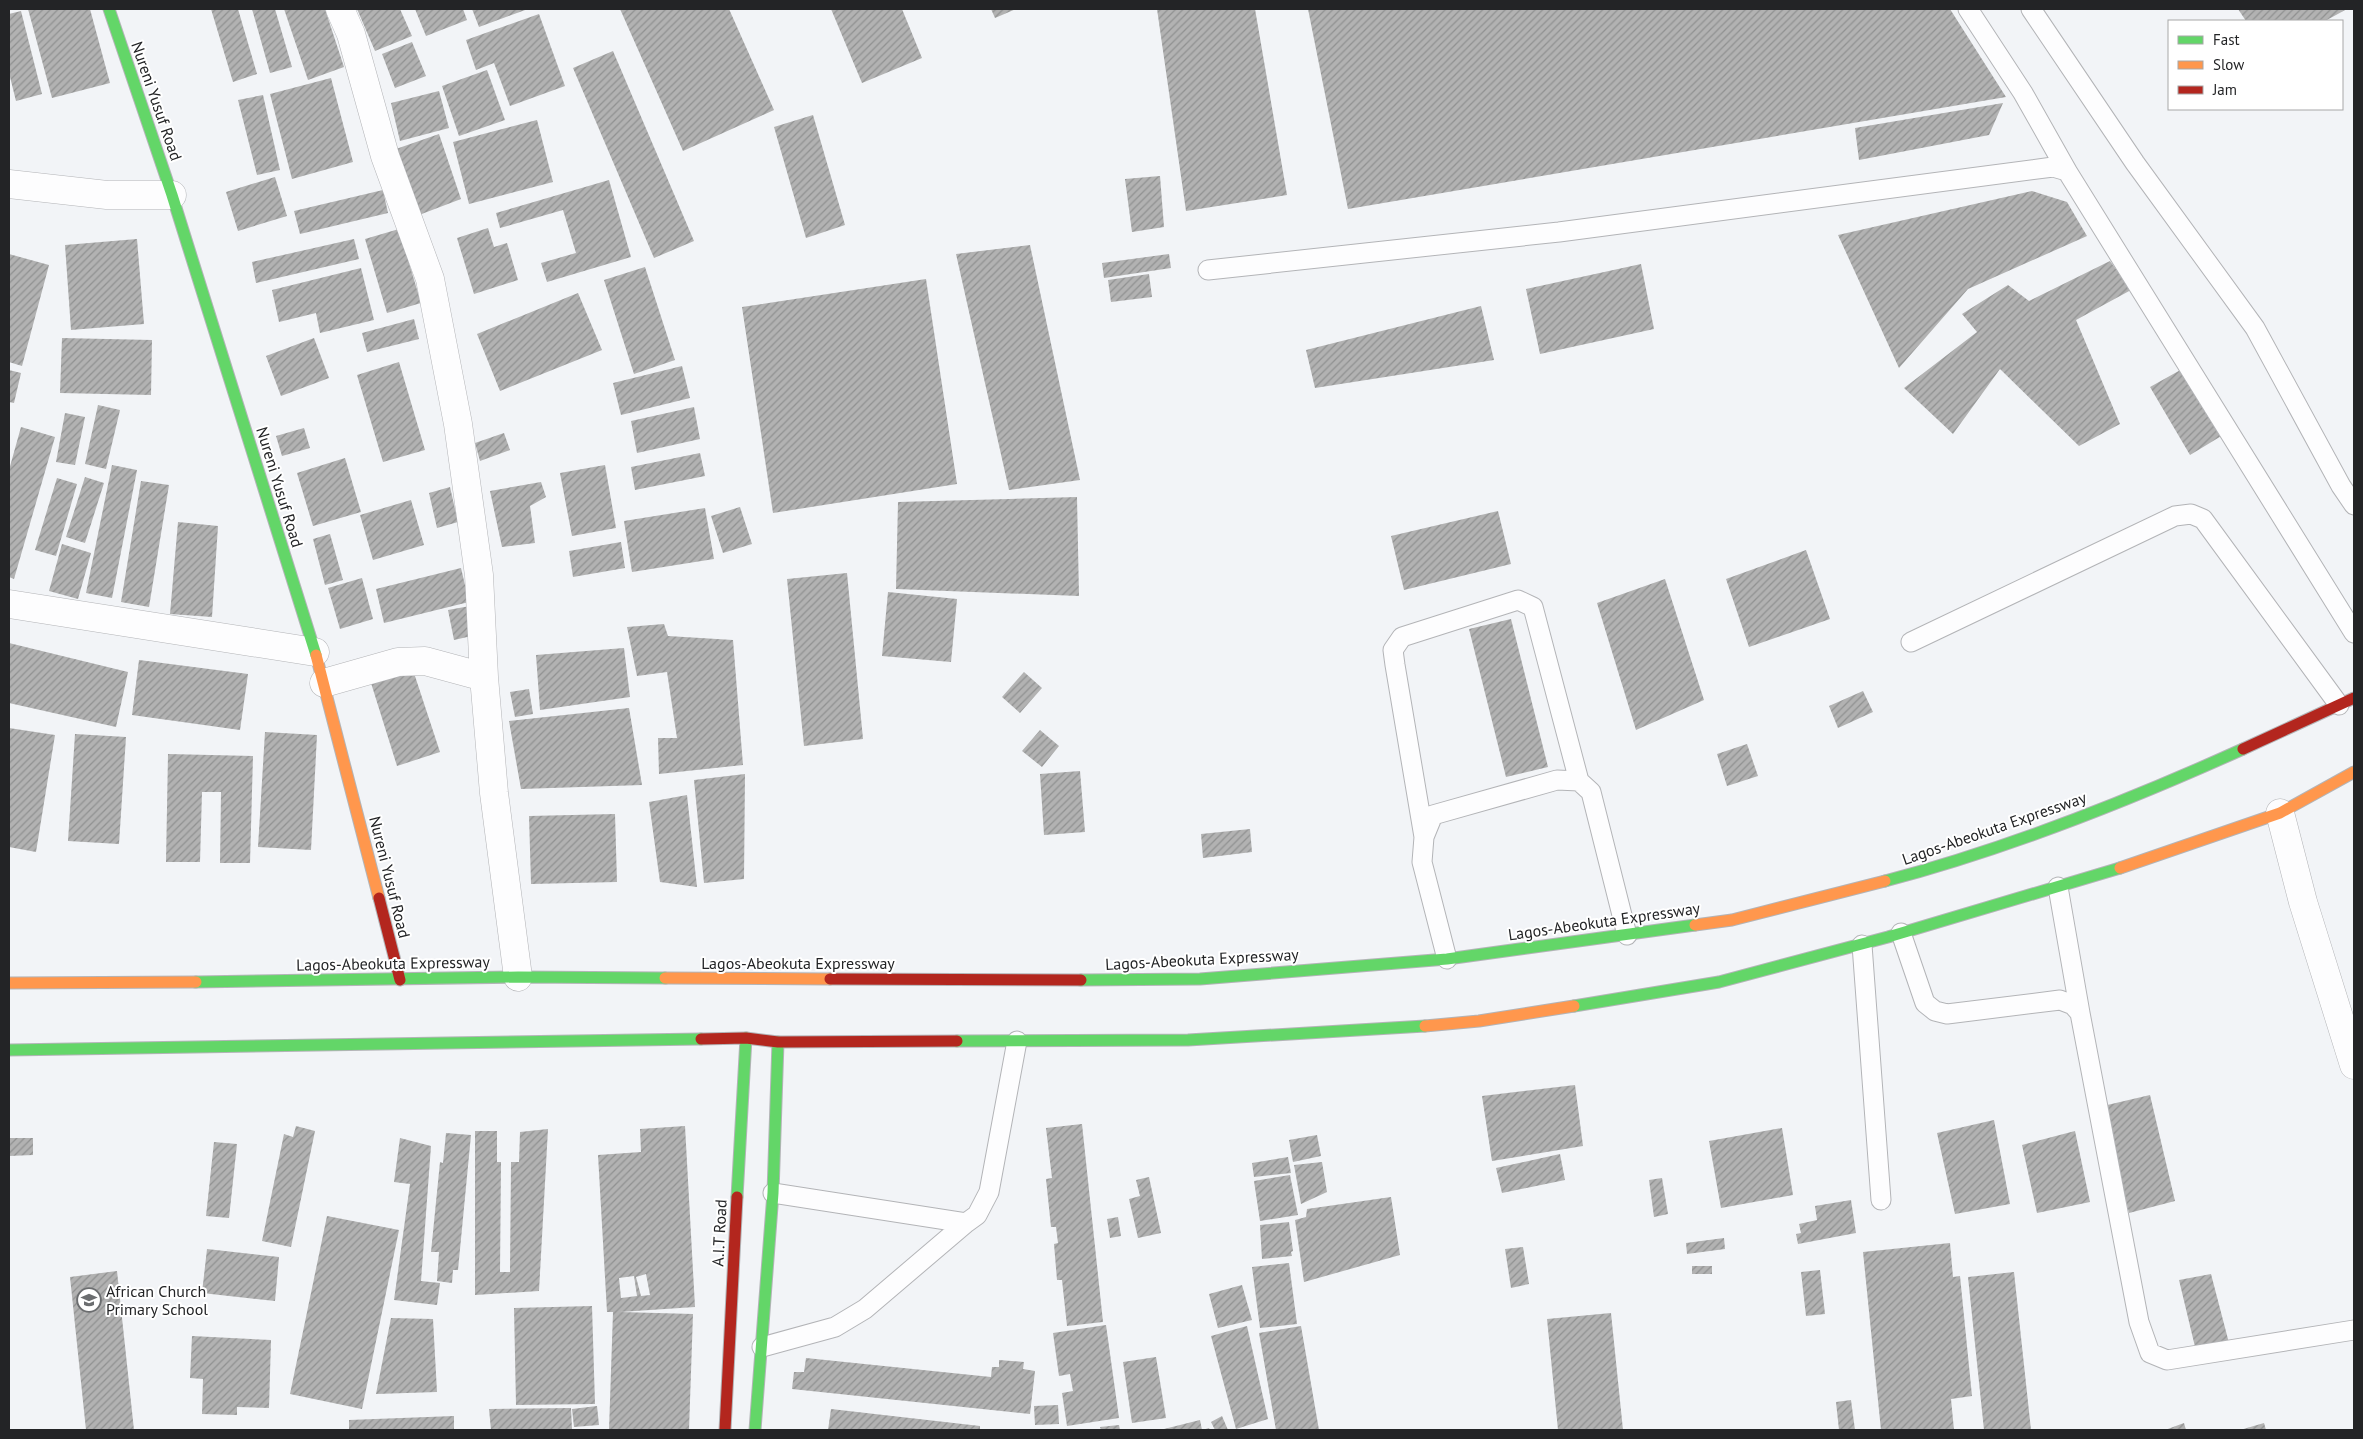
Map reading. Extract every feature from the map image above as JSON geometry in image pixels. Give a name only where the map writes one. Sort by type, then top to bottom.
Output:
[{"type":"main road","name":"Nureni Yusuf Road","points":[[109,9],[172,195],[315,652],[400,980]]},
{"type":"main road","name":"Lagos-Abeokuta Expressway","points":[[9,983],[400,980],[518,977],[1019,981],[1200,978],[1447,959],[1732,920],[1919,872],[2079,818],[2218,760],[2347,701]]},
{"type":"main road","points":[[9,1050],[746,1038],[778,1042],[1188,1040],[1390,1029],[1480,1021],[1719,982],[1862,945],[2135,864],[2280,813],[2354,772]]},
{"type":"main road","name":"A.I.T Road","points":[[725,1430],[746,1038]]},
{"type":"main road","points":[[755,1430],[773,1193],[778,1042]]},
{"type":"street","points":[[340,9],[351,34],[385,156],[430,279],[458,424],[479,576],[484,677],[494,793],[518,977]]},
{"type":"street","points":[[9,184],[107,195],[172,195]]},
{"type":"street","points":[[9,604],[315,652]]},
{"type":"street","points":[[324,683],[398,662],[425,661],[484,677]]},
{"type":"street","points":[[2280,813],[2303,902],[2354,1064]]},
{"type":"lane","points":[[1968,9],[2023,93],[2067,171],[2354,633]]},
{"type":"lane","points":[[2031,9],[2135,163],[2255,328],[2341,486],[2354,505]]},
{"type":"lane","points":[[1208,270],[1559,232],[2053,166],[2067,171]]},
{"type":"lane","points":[[1911,642],[2175,516],[2191,514],[2203,519],[2347,701]]},
{"type":"lane","points":[[1447,959],[1422,862],[1424,837],[1395,665],[1394,650],[1402,637],[1518,600],[1533,607],[1578,781]]},
{"type":"lane","points":[[1424,837],[1434,816],[1557,780],[1578,781],[1592,792],[1627,935]]},
{"type":"lane","points":[[2058,887],[2139,1322],[2150,1353],[2167,1360],[2354,1330]]},
{"type":"lane","points":[[1901,933],[1925,1003],[1935,1011],[1947,1014],[2060,1000],[2073,1005],[2080,1012]]},
{"type":"lane","points":[[1862,945],[1881,1200]]},
{"type":"lane","points":[[762,1348],[835,1327],[865,1309],[977,1215],[989,1192],[1017,1040]]},
{"type":"lane","points":[[773,1193],[966,1223]]},
{"type":"building","points":[[28,9],[90,9],[110,83],[52,98]]},
{"type":"building","points":[[211,9],[238,9],[257,74],[233,82]]},
{"type":"building","points":[[252,9],[275,9],[292,67],[270,73]]},
{"type":"building","points":[[284,9],[325,9],[344,67],[308,80]]},
{"type":"building","points":[[357,9],[400,9],[412,36],[375,51]]},
{"type":"building","points":[[415,9],[463,9],[467,20],[426,36]]},
{"type":"building","points":[[472,9],[528,9],[479,27]]},
{"type":"building","points":[[620,9],[729,9],[774,110],[683,151]]},
{"type":"building","points":[[831,9],[902,9],[922,58],[862,83]]},
{"type":"building","points":[[991,9],[1016,9],[995,18]]},
{"type":"building","points":[[1157,9],[1255,9],[1287,195],[1186,211]]},
{"type":"building","points":[[1308,9],[1950,9],[2006,97],[1348,209]]},
{"type":"building","points":[[2238,9],[2347,9],[2327,20],[2245,20]]},
{"type":"building","points":[[21,11],[42,94],[16,101],[9,73],[9,14]]},
{"type":"building","points":[[539,14],[565,86],[510,106],[494,63],[476,70],[466,40]]},
{"type":"building","points":[[412,42],[426,76],[395,88],[382,54]]},
{"type":"building","points":[[613,51],[694,241],[654,258],[573,68]]},
{"type":"building","points":[[487,70],[505,120],[459,136],[442,86]]},
{"type":"building","points":[[331,78],[353,162],[292,179],[270,94]]},
{"type":"building","points":[[439,91],[449,128],[400,141],[391,103]]},
{"type":"building","points":[[263,95],[280,170],[257,175],[238,100]]},
{"type":"building","points":[[2003,103],[1989,135],[1859,160],[1855,128]]},
{"type":"building","points":[[813,115],[845,225],[806,238],[774,127]]},
{"type":"building","points":[[537,120],[553,182],[469,204],[453,142]]},
{"type":"building","points":[[439,134],[461,199],[419,215],[396,149]]},
{"type":"building","points":[[1160,176],[1164,227],[1132,232],[1125,179]]},
{"type":"building","points":[[275,177],[287,216],[238,231],[226,192]]},
{"type":"building","points":[[609,180],[631,257],[547,282],[541,263],[576,253],[563,210],[500,228],[496,213]]},
{"type":"building","points":[[383,190],[388,213],[300,234],[294,211]]},
{"type":"building","points":[[2032,191],[2067,202],[2087,236],[1968,289],[1899,368],[1838,235]]},
{"type":"building","points":[[488,228],[494,247],[507,243],[518,280],[474,294],[457,238]]},
{"type":"building","points":[[399,229],[421,303],[387,313],[365,239]]},
{"type":"building","points":[[137,239],[144,324],[71,330],[65,245]]},
{"type":"building","points":[[354,239],[359,259],[256,283],[252,262]]},
{"type":"building","points":[[1030,245],[1080,480],[1009,490],[956,254]]},
{"type":"building","points":[[9,254],[49,265],[22,366],[9,362]]},
{"type":"building","points":[[1169,254],[1171,268],[1104,278],[1102,263]]},
{"type":"building","points":[[2110,261],[2131,290],[2076,320],[2120,424],[2079,446],[2000,369],[1953,434],[1904,388],[1977,332],[1962,314],[2008,285],[2029,301]]},
{"type":"building","points":[[1641,264],[1654,329],[1540,354],[1526,289]]},
{"type":"building","points":[[645,267],[675,360],[634,374],[604,280]]},
{"type":"building","points":[[361,268],[374,320],[320,333],[316,313],[279,322],[272,290]]},
{"type":"building","points":[[1149,274],[1152,297],[1111,302],[1108,280]]},
{"type":"building","points":[[926,279],[957,484],[773,513],[742,307]]},
{"type":"building","points":[[578,293],[602,350],[500,391],[477,334]]},
{"type":"building","points":[[1481,306],[1494,360],[1315,388],[1306,350]]},
{"type":"building","points":[[414,319],[419,339],[367,352],[362,333]]},
{"type":"building","points":[[62,338],[152,340],[151,395],[60,393]]},
{"type":"building","points":[[314,338],[329,378],[281,396],[266,356]]},
{"type":"building","points":[[399,362],[425,450],[383,462],[357,375]]},
{"type":"building","points":[[682,366],[690,398],[621,415],[613,383]]},
{"type":"building","points":[[2184,368],[2223,435],[2190,455],[2150,387]]},
{"type":"building","points":[[9,370],[21,373],[14,403],[9,402]]},
{"type":"building","points":[[98,405],[120,410],[106,469],[85,464]]},
{"type":"building","points":[[694,407],[700,439],[637,453],[631,421]]},
{"type":"building","points":[[65,413],[85,417],[75,465],[56,462]]},
{"type":"building","points":[[21,427],[55,437],[14,579],[9,577],[9,470]]},
{"type":"building","points":[[304,428],[310,448],[282,456],[276,436]]},
{"type":"building","points":[[504,433],[510,450],[480,461],[475,443]]},
{"type":"building","points":[[700,453],[705,476],[635,490],[631,467]]},
{"type":"building","points":[[345,458],[361,512],[313,526],[297,473]]},
{"type":"building","points":[[112,465],[137,470],[112,598],[86,593]]},
{"type":"building","points":[[605,465],[616,528],[572,536],[560,473]]},
{"type":"building","points":[[85,477],[104,483],[85,543],[66,537]]},
{"type":"building","points":[[57,478],[77,484],[56,556],[35,550]]},
{"type":"building","points":[[141,481],[169,485],[149,607],[121,602]]},
{"type":"building","points":[[541,482],[546,497],[530,506],[535,543],[502,547],[490,491]]},
{"type":"building","points":[[450,487],[458,522],[437,528],[429,493]]},
{"type":"building","points":[[1077,497],[1079,596],[896,589],[898,502]]},
{"type":"building","points":[[411,500],[424,545],[373,560],[360,515]]},
{"type":"building","points":[[740,507],[752,544],[723,553],[711,516]]},
{"type":"building","points":[[705,508],[714,559],[632,572],[624,521]]},
{"type":"building","points":[[1498,511],[1511,564],[1404,590],[1391,536]]},
{"type":"building","points":[[178,522],[218,526],[212,617],[170,614]]},
{"type":"building","points":[[330,534],[343,580],[325,585],[313,539]]},
{"type":"building","points":[[621,542],[625,568],[573,577],[569,551]]},
{"type":"building","points":[[62,544],[91,553],[78,599],[49,591]]},
{"type":"building","points":[[1806,550],[1830,619],[1749,647],[1726,579]]},
{"type":"building","points":[[461,568],[469,602],[384,623],[376,589]]},
{"type":"building","points":[[847,573],[863,739],[804,746],[787,579]]},
{"type":"building","points":[[362,578],[373,619],[340,629],[328,588]]},
{"type":"building","points":[[1665,579],[1704,700],[1636,730],[1597,603]]},
{"type":"building","points":[[888,592],[957,599],[951,662],[882,656]]},
{"type":"building","points":[[470,606],[476,635],[454,640],[448,610]]},
{"type":"building","points":[[1511,619],[1548,767],[1506,777],[1469,629]]},
{"type":"building","points":[[664,624],[668,636],[733,640],[743,765],[659,774],[658,738],[677,738],[667,672],[637,676],[627,627]]},
{"type":"building","points":[[9,643],[128,672],[116,727],[9,703]]},
{"type":"building","points":[[624,648],[630,697],[540,710],[536,655]]},
{"type":"building","points":[[139,660],[248,674],[240,730],[132,715]]},
{"type":"building","points":[[413,670],[440,752],[397,766],[371,683]]},
{"type":"building","points":[[1024,672],[1042,688],[1020,713],[1002,697]]},
{"type":"building","points":[[529,689],[533,714],[515,717],[510,692]]},
{"type":"building","points":[[1863,691],[1873,712],[1838,728],[1829,706]]},
{"type":"building","points":[[629,708],[642,785],[521,789],[509,721]]},
{"type":"building","points":[[9,728],[55,735],[36,852],[9,847]]},
{"type":"building","points":[[1040,730],[1059,746],[1042,767],[1022,751]]},
{"type":"building","points":[[265,732],[317,735],[311,850],[258,847]]},
{"type":"building","points":[[75,734],[126,737],[119,844],[68,841]]},
{"type":"building","points":[[1747,744],[1758,776],[1727,786],[1717,754]]},
{"type":"building","points":[[168,754],[253,756],[250,863],[220,863],[221,792],[202,792],[200,862],[166,862]]},
{"type":"building","points":[[1080,771],[1085,832],[1044,835],[1040,774]]},
{"type":"building","points":[[745,774],[744,879],[704,883],[694,780]]},
{"type":"building","points":[[687,795],[697,887],[660,882],[649,802]]},
{"type":"building","points":[[615,814],[617,882],[531,884],[529,816]]},
{"type":"building","points":[[1250,829],[1252,852],[1203,858],[1201,834]]},
{"type":"building","points":[[1575,1085],[1583,1146],[1492,1161],[1482,1096]]},
{"type":"building","points":[[2150,1095],[2175,1201],[2129,1213],[2103,1106]]},
{"type":"building","points":[[1994,1120],[2010,1204],[1955,1214],[1937,1133]]},
{"type":"building","points":[[1082,1124],[1103,1322],[1067,1326],[1062,1280],[1057,1280],[1054,1244],[1058,1243],[1056,1227],[1051,1227],[1046,1179],[1052,1178],[1046,1128]]},
{"type":"building","points":[[296,1126],[315,1131],[291,1247],[262,1241],[284,1134],[293,1137]]},
{"type":"building","points":[[685,1126],[695,1307],[620,1312],[693,1314],[689,1430],[609,1430],[613,1312],[607,1312],[598,1155],[641,1152],[640,1129]],"holes":[[[646,1274],[650,1295],[641,1296],[636,1277]],[[634,1276],[637,1296],[621,1298],[619,1278]]]},
{"type":"building","points":[[1782,1128],[1793,1195],[1721,1208],[1709,1141]]},
{"type":"building","points":[[548,1129],[539,1291],[475,1295],[475,1131],[497,1131],[497,1162],[501,1162],[500,1272],[510,1272],[511,1162],[519,1162],[520,1132]]},
{"type":"building","points":[[2075,1131],[2090,1202],[2037,1213],[2022,1145]]},
{"type":"building","points":[[446,1133],[471,1135],[458,1270],[453,1270],[452,1283],[437,1281],[439,1252],[431,1252],[440,1162],[443,1163]]},
{"type":"building","points":[[1317,1135],[1321,1156],[1293,1162],[1289,1140]]},
{"type":"building","points":[[9,1138],[33,1138],[33,1155],[9,1156]]},
{"type":"building","points":[[400,1138],[431,1146],[421,1281],[440,1283],[437,1305],[394,1300],[410,1184],[394,1182]]},
{"type":"building","points":[[214,1142],[237,1144],[229,1218],[206,1216]]},
{"type":"building","points":[[1560,1154],[1565,1180],[1502,1193],[1496,1168]]},
{"type":"building","points":[[1288,1157],[1291,1173],[1254,1177],[1252,1163]]},
{"type":"building","points":[[1322,1162],[1327,1192],[1301,1204],[1294,1165]]},
{"type":"building","points":[[1290,1175],[1298,1215],[1260,1221],[1254,1181]]},
{"type":"building","points":[[1149,1177],[1161,1233],[1138,1238],[1129,1199],[1140,1196],[1136,1180]]},
{"type":"building","points":[[1662,1178],[1668,1214],[1654,1217],[1649,1180]]},
{"type":"building","points":[[1391,1197],[1400,1255],[1304,1282],[1295,1220],[1306,1217],[1307,1209]]},
{"type":"building","points":[[1851,1200],[1856,1233],[1798,1244],[1796,1234],[1801,1233],[1799,1224],[1817,1220],[1815,1206]]},
{"type":"building","points":[[327,1216],[399,1230],[362,1409],[290,1394]]},
{"type":"building","points":[[1118,1217],[1121,1236],[1110,1238],[1107,1219]]},
{"type":"building","points":[[1289,1222],[1292,1256],[1262,1259],[1260,1225]]},
{"type":"building","points":[[1724,1238],[1725,1249],[1687,1254],[1686,1243]]},
{"type":"building","points":[[1950,1243],[1953,1277],[1960,1276],[1972,1396],[1951,1399],[1954,1430],[1881,1430],[1863,1252]]},
{"type":"building","points":[[1523,1247],[1529,1284],[1511,1288],[1505,1249]]},
{"type":"building","points":[[207,1249],[279,1257],[275,1301],[202,1293]]},
{"type":"building","points":[[1289,1263],[1297,1324],[1260,1328],[1252,1267]]},
{"type":"building","points":[[1692,1266],[1712,1266],[1712,1274],[1692,1274]]},
{"type":"building","points":[[1820,1270],[1825,1314],[1806,1316],[1801,1272]]},
{"type":"building","points":[[117,1271],[134,1430],[86,1430],[70,1277]]},
{"type":"building","points":[[2014,1272],[2031,1430],[1984,1430],[1968,1277]]},
{"type":"building","points":[[2211,1274],[2229,1343],[2196,1351],[2179,1280]]},
{"type":"building","points":[[1242,1285],[1252,1320],[1218,1328],[1209,1294]]},
{"type":"building","points":[[592,1306],[595,1404],[516,1405],[514,1308]]},
{"type":"building","points":[[1611,1313],[1623,1430],[1558,1430],[1547,1319]]},
{"type":"building","points":[[391,1318],[433,1319],[437,1392],[376,1394]]},
{"type":"building","points":[[1106,1325],[1119,1418],[1067,1426],[1062,1393],[1073,1391],[1070,1374],[1059,1376],[1053,1333]]},
{"type":"building","points":[[1247,1326],[1268,1419],[1236,1429],[1211,1336]]},
{"type":"building","points":[[1301,1326],[1319,1430],[1276,1430],[1259,1333]]},
{"type":"building","points":[[192,1336],[271,1340],[269,1408],[237,1407],[237,1415],[202,1414],[203,1379],[190,1378]]},
{"type":"building","points":[[1156,1357],[1166,1418],[1132,1423],[1123,1362]]},
{"type":"building","points":[[806,1358],[991,1377],[992,1367],[999,1367],[999,1360],[1024,1362],[1023,1369],[1035,1371],[1030,1414],[792,1389],[794,1372],[804,1372]]},
{"type":"building","points":[[1851,1400],[1855,1430],[1839,1430],[1836,1402]]},
{"type":"building","points":[[1058,1405],[1059,1424],[1035,1425],[1034,1406]]},
{"type":"building","points":[[597,1406],[599,1425],[574,1427],[572,1409]]},
{"type":"building","points":[[571,1408],[572,1429],[491,1430],[489,1409]]},
{"type":"building","points":[[831,1409],[980,1426],[980,1430],[828,1430]]},
{"type":"building","points":[[454,1416],[454,1430],[349,1430],[349,1420]]},
{"type":"building","points":[[1222,1416],[1228,1430],[1215,1430],[1211,1422]]},
{"type":"building","points":[[1200,1420],[1202,1430],[1160,1430]]},
{"type":"building","points":[[2184,1423],[2186,1430],[2165,1430]]},
{"type":"building","points":[[2264,1423],[2266,1430],[2240,1430]]},
{"type":"building","points":[[1119,1425],[1120,1430],[1101,1430],[1100,1427]]},
{"type":"traffic: fast","points":[[109,9],[172,195],[316,655]]},
{"type":"traffic: fast","points":[[1885,881],[2022,839],[2156,787],[2243,749]]},
{"type":"traffic: fast","points":[[1574,1006],[1719,982],[1888,937],[2120,868]]},
{"type":"traffic: fast","points":[[1081,980],[1200,979],[1447,959],[1695,925]]},
{"type":"traffic: fast","points":[[196,982],[518,977],[665,978]]},
{"type":"traffic: fast","points":[[957,1041],[1188,1040],[1425,1026]]},
{"type":"traffic: fast","points":[[737,1197],[746,1038]]},
{"type":"traffic: fast","points":[[9,1050],[701,1039]]},
{"type":"traffic: fast","points":[[755,1430],[773,1193],[778,1042]]},
{"type":"traffic: slow","points":[[316,655],[379,898]]},
{"type":"traffic: slow","points":[[2120,868],[2280,813],[2354,772]]},
{"type":"traffic: slow","points":[[1695,925],[1732,920],[1885,881]]},
{"type":"traffic: slow","points":[[665,978],[830,979]]},
{"type":"traffic: slow","points":[[9,983],[196,982]]},
{"type":"traffic: slow","points":[[1425,1026],[1479,1021],[1574,1006]]},
{"type":"traffic: jam","points":[[2243,749],[2354,698]]},
{"type":"traffic: jam","points":[[379,898],[400,980]]},
{"type":"traffic: jam","points":[[830,979],[1081,980]]},
{"type":"traffic: jam","points":[[701,1039],[746,1038],[778,1042],[957,1041]]},
{"type":"traffic: jam","points":[[725,1430],[737,1197]]},
{"type":"place","name":"African Church Primary School","points":[[89,1300]]}]
